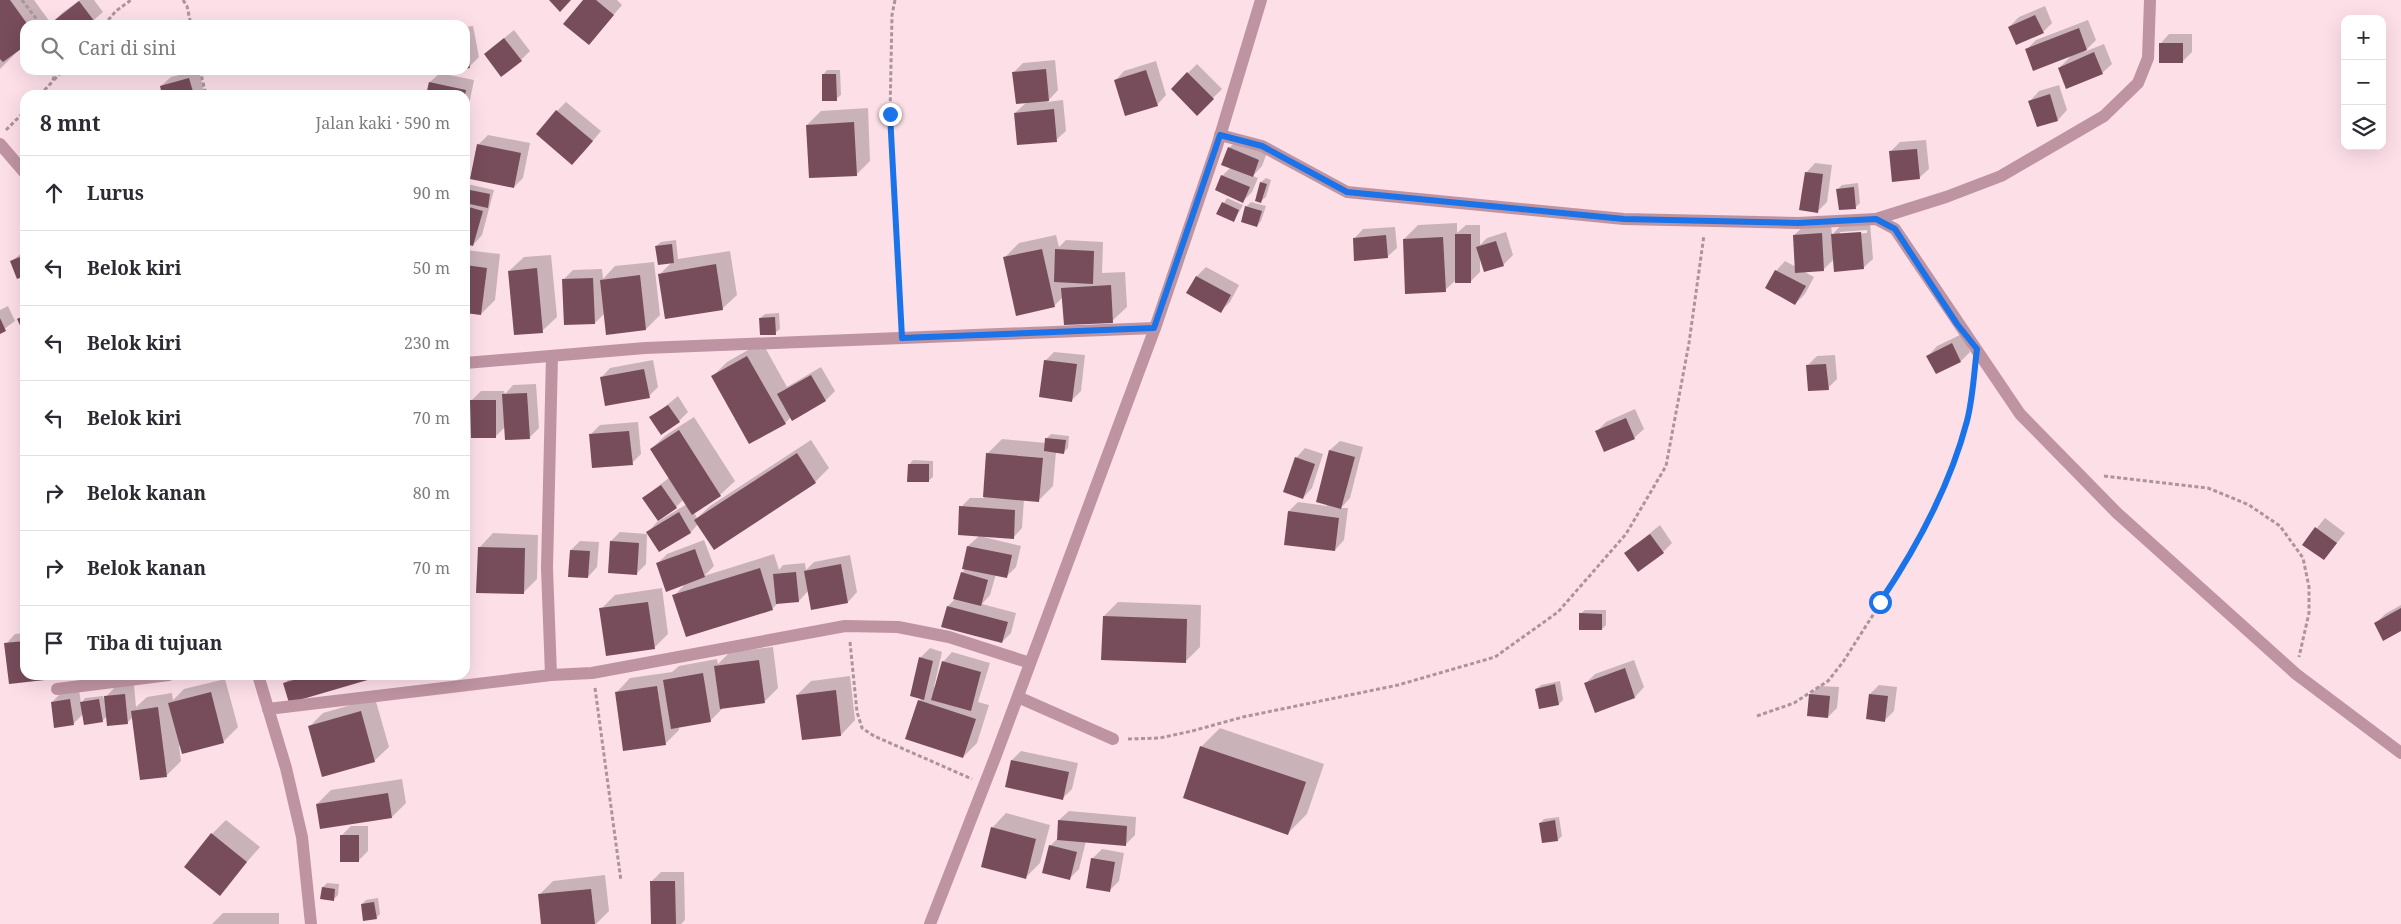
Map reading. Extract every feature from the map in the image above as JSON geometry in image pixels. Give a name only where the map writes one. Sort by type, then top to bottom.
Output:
[{"type":"street","points":[[930,924],[985,785],[1154,328],[1220,135],[1261,0]]},
{"type":"street","points":[[1220,135],[1262,146],[1347,192],[1624,219],[1706,219],[1798,223],[1876,219],[1946,198],[2001,176],[2104,116],[2138,83],[2148,58],[2150,0]]},
{"type":"street","points":[[0,144],[20,167]]},
{"type":"street","points":[[1876,219],[1895,229],[1957,324],[1977,349],[2020,414],[2117,513],[2296,674],[2401,753]]},
{"type":"street","points":[[470,363],[645,348],[1154,328]]},
{"type":"street","points":[[551,675],[547,568],[552,356]]},
{"type":"street","points":[[268,709],[551,675],[592,672],[849,626],[898,627],[949,638],[1030,664]]},
{"type":"street","points":[[56,688],[125,680]]},
{"type":"street","points":[[259,680],[286,768],[302,837],[310,924]]},
{"type":"street","points":[[1018,697],[1112,739]]},
{"type":"path","points":[[22,0],[36,20]]},
{"type":"path","points":[[108,20],[116,11],[131,0]]},
{"type":"path","points":[[183,0],[187,6],[190,20]]},
{"type":"path","points":[[895,0],[892,15],[890,114],[902,338]]},
{"type":"path","points":[[52,82],[55,75]]},
{"type":"path","points":[[45,90],[58,75]]},
{"type":"path","points":[[201,75],[205,90]]},
{"type":"path","points":[[0,137],[20,116]]},
{"type":"path","points":[[1112,739],[1160,738],[1243,716],[1398,685],[1495,657],[1558,612],[1626,534],[1666,466],[1689,342],[1706,219]]},
{"type":"path","points":[[1757,716],[1794,703],[1828,681],[1843,662],[1908,560],[1946,483],[1968,420],[1977,349]]},
{"type":"path","points":[[2078,473],[2208,488],[2249,505],[2280,526],[2303,558],[2309,587],[2309,613],[2296,674]]},
{"type":"path","points":[[849,626],[857,712],[862,728],[874,736],[985,785]]},
{"type":"path","points":[[592,672],[621,881]]},
{"type":"building","points":[[0,0],[10,0],[24,20],[20,20],[20,50],[3,62],[0,59]]},
{"type":"building","points":[[549,0],[571,0],[560,12]]},
{"type":"building","points":[[583,0],[596,0],[614,15],[589,45],[563,24]]},
{"type":"building","points":[[79,1],[93,20],[55,20]]},
{"type":"building","points":[[2035,15],[2044,33],[2016,45],[2008,27]]},
{"type":"building","points":[[2079,28],[2087,50],[2033,71],[2025,49]]},
{"type":"building","points":[[504,38],[522,61],[501,77],[484,54]]},
{"type":"building","points":[[2159,43],[2183,43],[2183,63],[2159,63]]},
{"type":"building","points":[[2094,52],[2103,74],[2066,89],[2058,68]]},
{"type":"building","points":[[1046,69],[1049,101],[1016,104],[1012,72]]},
{"type":"building","points":[[1146,70],[1158,106],[1125,116],[1114,80]]},
{"type":"building","points":[[1187,72],[1214,99],[1197,116],[1171,89]]},
{"type":"building","points":[[822,74],[836,74],[837,101],[822,101]]},
{"type":"building","points":[[189,78],[193,90],[161,90],[160,86]]},
{"type":"building","points":[[429,82],[466,90],[427,90]]},
{"type":"building","points":[[2050,94],[2058,121],[2037,127],[2028,101]]},
{"type":"building","points":[[1054,109],[1057,142],[1017,145],[1014,113]]},
{"type":"building","points":[[556,110],[593,141],[572,165],[536,134]]},
{"type":"building","points":[[854,122],[857,176],[809,178],[806,125]]},
{"type":"building","points":[[477,144],[521,153],[514,188],[470,179]]},
{"type":"building","points":[[1228,147],[1259,160],[1253,177],[1221,165]]},
{"type":"building","points":[[1917,149],[1920,179],[1892,182],[1889,151]]},
{"type":"building","points":[[1805,172],[1823,174],[1818,213],[1799,210]]},
{"type":"building","points":[[1221,175],[1250,187],[1243,203],[1215,190]]},
{"type":"building","points":[[1260,182],[1267,184],[1261,203],[1255,201]]},
{"type":"building","points":[[1854,187],[1856,209],[1839,210],[1836,189]]},
{"type":"building","points":[[470,190],[490,194],[488,208],[470,204]]},
{"type":"building","points":[[1222,202],[1239,210],[1234,222],[1216,214]]},
{"type":"building","points":[[1245,206],[1262,211],[1257,227],[1241,222]]},
{"type":"building","points":[[470,207],[483,211],[473,246],[470,245]]},
{"type":"building","points":[[1861,232],[1864,269],[1834,272],[1831,234]]},
{"type":"building","points":[[1822,233],[1824,271],[1795,273],[1793,235]]},
{"type":"building","points":[[1455,234],[1471,234],[1471,283],[1455,283]]},
{"type":"building","points":[[1386,235],[1388,258],[1354,261],[1353,238]]},
{"type":"building","points":[[1443,237],[1446,292],[1405,294],[1403,239]]},
{"type":"building","points":[[1496,241],[1504,266],[1484,272],[1476,247]]},
{"type":"building","points":[[672,244],[674,263],[658,265],[655,246]]},
{"type":"building","points":[[1042,249],[1055,307],[1016,316],[1003,257]]},
{"type":"building","points":[[1055,249],[1094,251],[1093,284],[1054,282]]},
{"type":"building","points":[[20,257],[20,278],[17,279],[10,261]]},
{"type":"building","points":[[716,264],[723,310],[665,319],[658,274]]},
{"type":"building","points":[[470,266],[487,268],[481,315],[470,314]]},
{"type":"building","points":[[537,268],[543,333],[514,335],[508,271]]},
{"type":"building","points":[[1775,270],[1806,286],[1795,305],[1765,288]]},
{"type":"building","points":[[640,275],[646,330],[606,335],[600,280]]},
{"type":"building","points":[[1196,276],[1231,295],[1221,313],[1186,293]]},
{"type":"building","points":[[593,278],[595,324],[564,325],[562,279]]},
{"type":"building","points":[[1111,285],[1113,323],[1064,325],[1061,288]]},
{"type":"building","points":[[775,317],[776,335],[760,335],[759,318]]},
{"type":"building","points":[[0,318],[6,331],[0,334]]},
{"type":"building","points":[[1952,343],[1961,362],[1936,374],[1926,356]]},
{"type":"building","points":[[747,356],[786,424],[749,444],[711,376]]},
{"type":"building","points":[[1044,360],[1077,364],[1072,402],[1039,397]]},
{"type":"building","points":[[1826,364],[1829,390],[1808,391],[1806,365]]},
{"type":"building","points":[[644,369],[650,398],[605,406],[600,377]]},
{"type":"building","points":[[811,375],[826,401],[792,421],[777,394]]},
{"type":"building","points":[[527,393],[530,439],[505,440],[502,394]]},
{"type":"building","points":[[470,400],[496,400],[496,438],[471,438]]},
{"type":"building","points":[[668,405],[680,422],[661,435],[649,417]]},
{"type":"building","points":[[1626,418],[1635,439],[1604,452],[1595,431]]},
{"type":"building","points":[[679,430],[721,496],[692,515],[650,449]]},
{"type":"building","points":[[629,431],[633,465],[592,468],[589,434]]},
{"type":"building","points":[[1045,438],[1066,440],[1064,454],[1044,451]]},
{"type":"building","points":[[1329,450],[1355,457],[1341,509],[1316,502]]},
{"type":"building","points":[[797,453],[816,483],[714,550],[694,520]]},
{"type":"building","points":[[986,453],[1043,458],[1039,502],[983,497]]},
{"type":"building","points":[[1295,457],[1315,464],[1303,499],[1283,492]]},
{"type":"building","points":[[908,464],[929,464],[929,482],[907,482]]},
{"type":"building","points":[[661,485],[677,508],[658,521],[642,498]]},
{"type":"building","points":[[959,506],[1015,510],[1014,539],[958,535]]},
{"type":"building","points":[[1288,511],[1339,518],[1335,551],[1284,545]]},
{"type":"building","points":[[679,512],[691,533],[659,552],[646,532]]},
{"type":"building","points":[[2315,527],[2337,543],[2324,560],[2302,545]]},
{"type":"building","points":[[1650,534],[1664,553],[1638,572],[1624,553]]},
{"type":"building","points":[[610,541],[639,543],[637,575],[608,573]]},
{"type":"building","points":[[967,546],[1012,555],[1007,578],[962,569]]},
{"type":"building","points":[[478,547],[525,548],[524,594],[476,593]]},
{"type":"building","points":[[695,549],[705,577],[666,592],[656,563]]},
{"type":"building","points":[[570,550],[590,551],[588,578],[568,577]]},
{"type":"building","points":[[841,564],[848,603],[811,610],[804,571]]},
{"type":"building","points":[[760,568],[773,610],[686,637],[672,595]]},
{"type":"building","points":[[796,572],[799,602],[776,604],[773,574]]},
{"type":"building","points":[[961,572],[988,580],[981,606],[953,599]]},
{"type":"building","points":[[648,602],[655,649],[606,656],[599,608]]},
{"type":"building","points":[[947,606],[1008,622],[1002,643],[941,627]]},
{"type":"building","points":[[2401,608],[2401,631],[2383,641],[2374,623]]},
{"type":"building","points":[[1579,613],[1602,614],[1602,630],[1579,630]]},
{"type":"building","points":[[1103,616],[1187,619],[1186,663],[1101,660]]},
{"type":"building","points":[[20,641],[20,680],[45,680],[9,684],[4,643]]},
{"type":"building","points":[[919,657],[933,661],[924,700],[910,696]]},
{"type":"building","points":[[759,660],[765,703],[720,709],[714,666]]},
{"type":"building","points":[[942,661],[981,672],[971,711],[931,700]]},
{"type":"building","points":[[1625,668],[1635,698],[1595,713],[1584,683]]},
{"type":"building","points":[[703,673],[711,722],[671,729],[663,680]]},
{"type":"building","points":[[294,680],[368,680],[289,703],[283,683]]},
{"type":"building","points":[[1555,684],[1559,705],[1539,709],[1535,689]]},
{"type":"building","points":[[657,686],[666,745],[623,751],[615,692]]},
{"type":"building","points":[[836,690],[841,736],[802,740],[796,695]]},
{"type":"building","points":[[211,692],[224,743],[182,754],[168,703]]},
{"type":"building","points":[[125,694],[128,724],[107,726],[104,696]]},
{"type":"building","points":[[1809,694],[1830,696],[1828,718],[1807,716]]},
{"type":"building","points":[[1869,694],[1888,696],[1885,722],[1866,719]]},
{"type":"building","points":[[70,699],[74,725],[54,728],[51,702]]},
{"type":"building","points":[[99,699],[103,722],[84,725],[80,702]]},
{"type":"building","points":[[918,700],[976,719],[963,758],[905,739]]},
{"type":"building","points":[[158,707],[167,777],[140,780],[131,711]]},
{"type":"building","points":[[361,711],[375,762],[322,777],[308,726]]},
{"type":"building","points":[[1200,746],[1306,782],[1288,835],[1183,798]]},
{"type":"building","points":[[1011,760],[1069,772],[1063,800],[1005,787]]},
{"type":"building","points":[[388,793],[392,818],[320,829],[316,804]]},
{"type":"building","points":[[1058,820],[1127,826],[1126,846],[1057,840]]},
{"type":"building","points":[[1555,820],[1558,841],[1542,843],[1539,823]]},
{"type":"building","points":[[991,827],[1036,839],[1026,879],[981,867]]},
{"type":"building","points":[[211,833],[247,862],[220,896],[184,867]]},
{"type":"building","points":[[340,835],[359,835],[359,862],[340,862]]},
{"type":"building","points":[[1049,845],[1077,852],[1070,880],[1042,873]]},
{"type":"building","points":[[1091,858],[1115,862],[1110,892],[1086,888]]},
{"type":"building","points":[[650,881],[675,881],[676,924],[651,924]]},
{"type":"building","points":[[322,887],[335,889],[334,901],[320,899]]},
{"type":"building","points":[[591,889],[595,924],[541,924],[538,894]]},
{"type":"building","points":[[374,902],[377,919],[363,921],[361,904]]},
{"type":"route","points":[[890,114],[902,338],[1154,328],[1220,135],[1262,146],[1347,192],[1624,219],[1706,219],[1798,223],[1858,218],[1876,219],[1886,223],[1895,229],[1957,324],[1977,349],[1968,420],[1946,483],[1908,560],[1880,602]]}]
